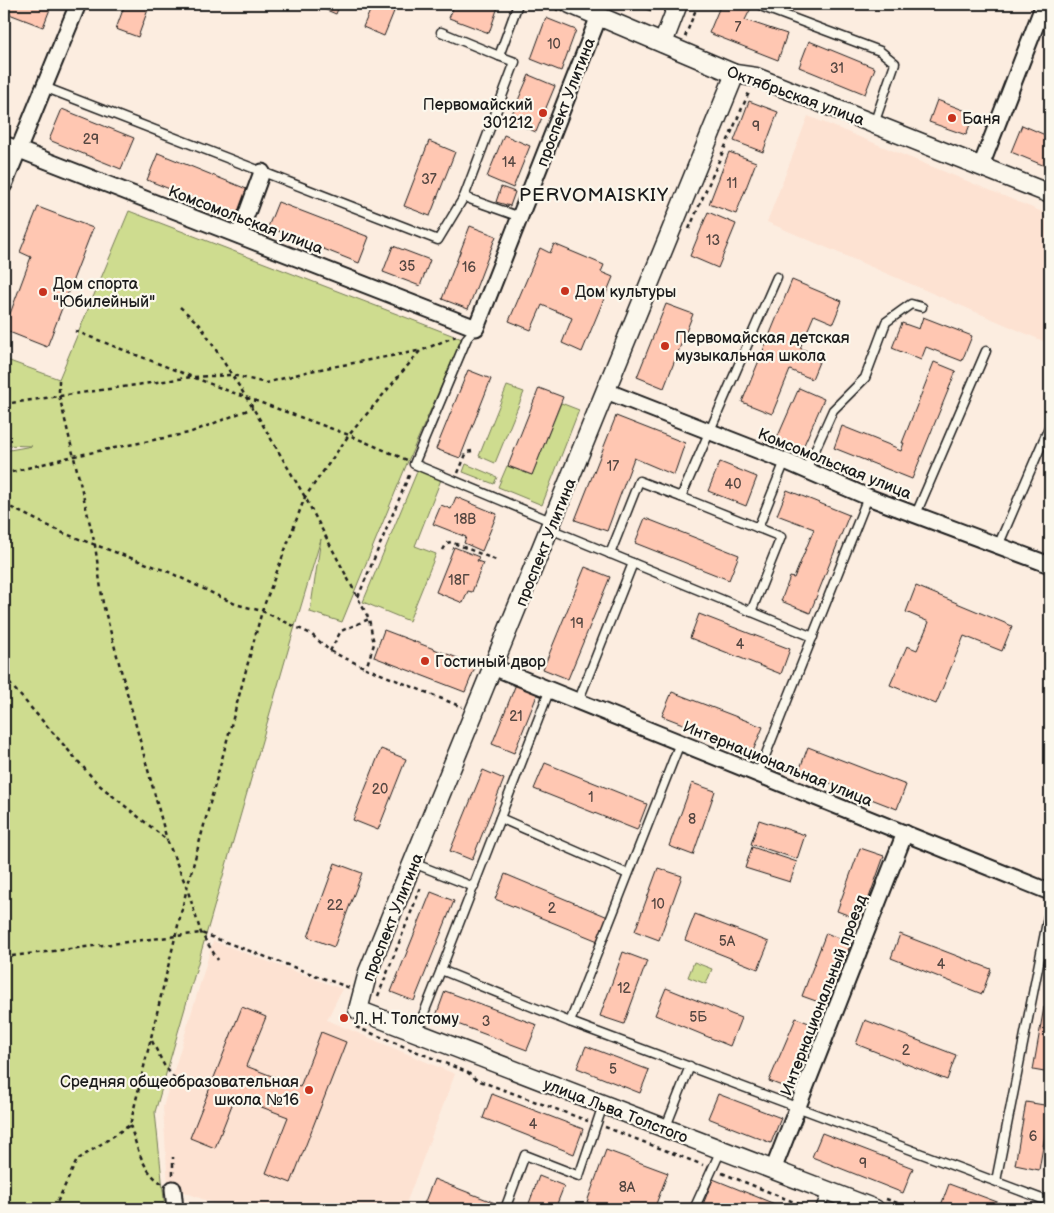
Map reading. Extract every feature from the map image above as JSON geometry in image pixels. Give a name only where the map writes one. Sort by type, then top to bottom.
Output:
[{"type":"street","points":[[4,185],[78,4]]},
{"type":"street","name":"Октябрьская улица","points":[[570,4],[736,74],[756,77],[1050,194]]},
{"type":"street","points":[[663,43],[678,4]]},
{"type":"street","points":[[981,166],[1044,4]]},
{"type":"street","name":"проспект Улитина","points":[[476,328],[599,16]]},
{"type":"street","name":"проспект Улитина","points":[[357,1019],[368,972],[421,865],[475,712],[736,74]]},
{"type":"street","name":"Комсомольская улица","points":[[4,144],[476,328]]},
{"type":"street","points":[[239,235],[262,172]]},
{"type":"street","name":"Комсомольская улица","points":[[606,391],[785,461],[868,497],[1050,565]]},
{"type":"street","name":"Интернациональная улица","points":[[493,667],[1050,892]]},
{"type":"street","name":"Интернациональный проезд","points":[[773,1170],[905,833]]},
{"type":"street","name":"улица Льва Толстого","points":[[357,1019],[416,1033],[827,1191],[877,1203]]},
{"type":"street","points":[[173,1189],[175,1209]]},
{"type":"lane","points":[[499,56],[518,4]]},
{"type":"lane","points":[[764,4],[763,7],[880,51],[895,64],[874,124]]},
{"type":"lane","points":[[44,86],[438,240],[464,197],[515,62],[440,32]]},
{"type":"lane","points":[[464,197],[520,217]]},
{"type":"lane","points":[[681,497],[777,277]]},
{"type":"lane","points":[[806,470],[833,410],[865,378],[886,322],[911,304],[922,307]]},
{"type":"lane","points":[[476,328],[467,338],[414,464],[455,481],[633,564],[812,637]]},
{"type":"lane","points":[[916,514],[986,351]]},
{"type":"lane","points":[[998,546],[1050,425]]},
{"type":"lane","points":[[758,528],[785,461]]},
{"type":"lane","points":[[610,554],[639,481],[781,537],[751,612]]},
{"type":"lane","points":[[758,774],[868,497]]},
{"type":"lane","points":[[578,702],[633,564]]},
{"type":"lane","points":[[416,1033],[550,689]]},
{"type":"lane","points":[[570,1022],[680,743]]},
{"type":"lane","points":[[500,818],[628,874]]},
{"type":"lane","points":[[421,865],[474,886]]},
{"type":"lane","points":[[996,1181],[1050,907]]},
{"type":"lane","points":[[441,970],[570,1022],[1050,1202]]},
{"type":"lane","points":[[665,1129],[690,1066]]},
{"type":"lane","points":[[505,1209],[525,1155],[579,1176],[603,1105]]},
{"type":"lane","points":[[694,1209],[721,1150]]},
{"type":"lane","points":[[820,1209],[827,1191]]},
{"type":"path","points":[[684,39],[698,4]]},
{"type":"path","points":[[688,232],[751,86]]},
{"type":"path","points":[[180,307],[200,325],[253,408],[305,497],[358,597],[369,619],[374,644],[366,668]]},
{"type":"path","points":[[4,404],[192,377],[232,375],[266,383],[310,372],[420,351],[476,328]]},
{"type":"path","points":[[75,331],[192,377],[349,434],[398,456]]},
{"type":"path","points":[[173,1157],[173,1189],[157,1180],[144,1164],[130,1125],[152,1040],[187,888],[262,611],[305,497],[349,434],[420,351]]},
{"type":"path","points":[[59,380],[59,395],[95,545],[103,604],[167,840],[187,888],[201,933],[218,960]]},
{"type":"path","points":[[4,474],[74,456],[189,433],[253,408]]},
{"type":"path","points":[[455,481],[467,452],[472,451]]},
{"type":"path","points":[[358,597],[414,464]]},
{"type":"path","points":[[4,504],[64,533],[169,572],[235,604],[262,611],[311,634],[330,651],[366,668],[475,712]]},
{"type":"path","points":[[443,550],[447,543],[451,542],[496,560]]},
{"type":"path","points":[[330,651],[341,631],[369,619]]},
{"type":"path","points":[[4,676],[98,784],[167,840]]},
{"type":"path","points":[[376,1002],[421,865]]},
{"type":"path","points":[[4,957],[201,933],[352,988]]},
{"type":"path","points":[[357,1019],[467,1072],[477,1080],[712,1168],[810,1209]]},
{"type":"path","points":[[152,1040],[164,1065],[177,1082]]},
{"type":"path","points":[[54,1209],[77,1160],[130,1125]]},
{"type":"path","points":[[877,1203],[915,1209]]},
{"type":"shaded area","points":[[808,116],[1050,215],[1050,344],[767,222]]},
{"type":"shaded area","name":"Средняя общеобразовательная школа №16","points":[[213,941],[342,989],[327,1020],[455,1074],[404,1209],[229,1209],[168,1186],[163,1107]]},
{"type":"green space","points":[[129,211],[462,339],[408,461],[342,622],[310,612],[321,539],[155,1112],[165,1209],[4,1209],[4,451],[32,446],[4,445],[4,359],[59,379]]},
{"type":"green space","points":[[507,386],[524,392],[495,463],[479,456]]},
{"type":"green space","points":[[561,403],[579,410],[542,505],[498,487],[507,466],[532,475]]},
{"type":"green space","points":[[466,464],[497,477],[494,484],[463,472]]},
{"type":"green space","points":[[419,467],[442,477],[415,546],[436,554],[409,621],[363,602]]},
{"type":"green space","points":[[694,962],[712,969],[706,984],[688,977]]},
{"type":"building","points":[[4,4],[52,4],[43,27],[4,12]]},
{"type":"building","points":[[125,4],[150,4],[138,37],[116,29]]},
{"type":"building","points":[[317,4],[340,4],[336,14],[317,6]]},
{"type":"building","points":[[373,4],[397,4],[384,36],[363,27]]},
{"type":"building","points":[[455,4],[499,4],[489,33],[449,18]]},
{"type":"building","points":[[631,4],[648,4],[651,11]]},
{"type":"building","points":[[721,4],[753,4],[745,20],[787,34],[778,60],[709,33]]},
{"type":"building","points":[[546,18],[576,30],[561,71],[531,59]]},
{"type":"building","points":[[809,41],[875,68],[865,94],[799,67]]},
{"type":"building","points":[[529,75],[555,86],[536,132],[509,121]]},
{"type":"building","name":"Баня","points":[[937,100],[974,114],[966,135],[929,122]]},
{"type":"building","points":[[749,101],[778,112],[763,152],[734,141]]},
{"type":"building","points":[[62,109],[134,138],[121,169],[49,140]]},
{"type":"building","points":[[1022,125],[1050,137],[1050,153],[1045,166],[1011,152]]},
{"type":"building","points":[[504,135],[530,146],[513,188],[487,177]]},
{"type":"building","points":[[429,141],[455,152],[430,216],[404,206]]},
{"type":"building","points":[[729,152],[756,162],[736,214],[709,204]]},
{"type":"building","points":[[158,153],[249,190],[238,216],[147,180]]},
{"type":"building","points":[[501,187],[515,192],[510,206],[496,202]]},
{"type":"building","points":[[278,202],[369,237],[359,263],[268,227]]},
{"type":"building","name":"Дом спорта \"Юбилейный\"","points":[[38,207],[93,228],[47,347],[4,330],[31,257],[20,252]]},
{"type":"building","points":[[708,212],[736,224],[718,268],[690,256]]},
{"type":"building","points":[[470,226],[496,236],[468,309],[442,299]]},
{"type":"building","name":"Дом культуры","points":[[554,244],[604,265],[601,272],[613,277],[582,352],[562,343],[572,318],[542,305],[531,330],[509,321],[540,248],[550,253]]},
{"type":"building","points":[[393,246],[430,260],[420,286],[383,272]]},
{"type":"building","points":[[792,280],[842,301],[833,323],[814,315],[800,348],[821,357],[812,379],[790,370],[772,414],[742,402]]},
{"type":"building","name":"Первомайская детская музыкальная школа","points":[[666,304],[693,314],[664,388],[637,377]]},
{"type":"building","points":[[923,317],[972,336],[962,361],[926,347],[921,360],[892,348],[902,323],[919,329]]},
{"type":"building","points":[[934,362],[956,371],[912,479],[834,448],[842,426],[901,451],[904,443],[902,443]]},
{"type":"building","points":[[468,370],[491,379],[460,458],[436,449]]},
{"type":"building","points":[[539,388],[563,397],[532,475],[508,466]]},
{"type":"building","points":[[799,388],[824,399],[800,454],[775,443]]},
{"type":"building","points":[[616,416],[685,443],[674,475],[634,458],[607,531],[575,520]]},
{"type":"building","points":[[720,462],[757,477],[746,506],[708,491]]},
{"type":"building","points":[[787,490],[849,515],[810,613],[781,601],[790,577],[794,578],[814,529],[777,515]]},
{"type":"building","points":[[456,497],[497,514],[482,551],[464,543],[466,537],[433,524],[441,505],[451,509]]},
{"type":"building","points":[[645,518],[739,555],[729,580],[635,543]]},
{"type":"building","points":[[454,547],[479,557],[477,561],[483,563],[472,592],[468,591],[463,603],[436,592]]},
{"type":"building","points":[[585,567],[610,577],[568,679],[543,669]]},
{"type":"building","points":[[916,586],[1012,626],[1002,651],[964,636],[936,704],[890,685],[907,646],[917,650],[929,622],[906,612]]},
{"type":"building","points":[[699,614],[790,649],[781,674],[690,638]]},
{"type":"building","name":"Гостиный двор","points":[[384,630],[476,665],[465,692],[374,657]]},
{"type":"building","points":[[518,679],[540,688],[514,753],[492,744]]},
{"type":"building","points":[[672,692],[763,727],[753,751],[662,716]]},
{"type":"building","points":[[808,747],[906,785],[897,809],[799,771]]},
{"type":"building","points":[[381,749],[406,759],[378,830],[353,820]]},
{"type":"building","points":[[545,763],[647,804],[637,830],[534,789]]},
{"type":"building","points":[[483,770],[504,779],[472,860],[450,851]]},
{"type":"building","points":[[692,783],[715,791],[693,855],[669,846]]},
{"type":"building","points":[[759,820],[805,835],[797,859],[751,844]]},
{"type":"building","points":[[752,847],[797,862],[790,882],[745,868]]},
{"type":"building","points":[[860,848],[884,856],[861,920],[837,911]]},
{"type":"building","points":[[335,863],[362,873],[334,947],[308,937]]},
{"type":"building","points":[[658,868],[682,876],[659,940],[635,931]]},
{"type":"building","points":[[505,874],[608,917],[598,941],[495,899]]},
{"type":"building","points":[[431,892],[454,901],[414,1001],[391,992]]},
{"type":"building","points":[[695,914],[769,942],[758,969],[685,940]]},
{"type":"building","points":[[826,933],[851,943],[827,1005],[802,996]]},
{"type":"building","points":[[900,934],[991,969],[982,994],[891,958]]},
{"type":"building","points":[[623,952],[647,961],[624,1024],[600,1016]]},
{"type":"building","points":[[666,988],[741,1018],[730,1046],[655,1015]]},
{"type":"building","points":[[445,991],[537,1025],[527,1050],[436,1016]]},
{"type":"building","points":[[242,1007],[266,1017],[246,1066],[300,1087],[321,1032],[346,1042],[291,1183],[266,1173],[288,1117],[235,1097],[215,1148],[190,1138]]},
{"type":"building","points":[[1044,1007],[1050,1008],[1050,1073],[1033,1070]]},
{"type":"building","points":[[796,1018],[819,1027],[792,1090],[769,1081]]},
{"type":"building","points":[[865,1020],[956,1055],[947,1080],[856,1044]]},
{"type":"building","points":[[586,1046],[649,1070],[640,1093],[577,1068]]},
{"type":"building","points":[[492,1094],[583,1129],[574,1154],[483,1118]]},
{"type":"building","points":[[718,1094],[781,1118],[771,1143],[708,1118]]},
{"type":"building","points":[[1026,1102],[1050,1106],[1039,1170],[1015,1165]]},
{"type":"building","points":[[822,1133],[913,1168],[903,1193],[812,1157]]},
{"type":"building","points":[[606,1150],[668,1173],[654,1209],[607,1209],[587,1202]]},
{"type":"building","points":[[539,1176],[564,1186],[555,1209],[527,1209]]},
{"type":"building","points":[[434,1179],[495,1203],[492,1209],[436,1209],[424,1204]]},
{"type":"building","points":[[713,1179],[787,1209],[708,1209],[702,1207]]},
{"type":"building","points":[[949,1184],[1016,1209],[940,1208]]},
{"type":"place","name":"Первомайский 301212","points":[[543,113]]},
{"type":"place","name":"Баня","points":[[952,118]]},
{"type":"place","name":"Дом культуры","points":[[565,291]]},
{"type":"place","name":"Дом спорта \"Юбилейный\"","points":[[43,292]]},
{"type":"place","name":"Первомайская детская музыкальная школа","points":[[665,346]]},
{"type":"place","name":"Гостиный двор","points":[[425,661]]},
{"type":"place","name":"Л. Н. Толстому","points":[[344,1018]]},
{"type":"place","name":"Средняя общеобразовательная школа №16","points":[[309,1090]]},
{"type":"district","name":"PERVOMAISKIY","points":[[594,194]]}]
